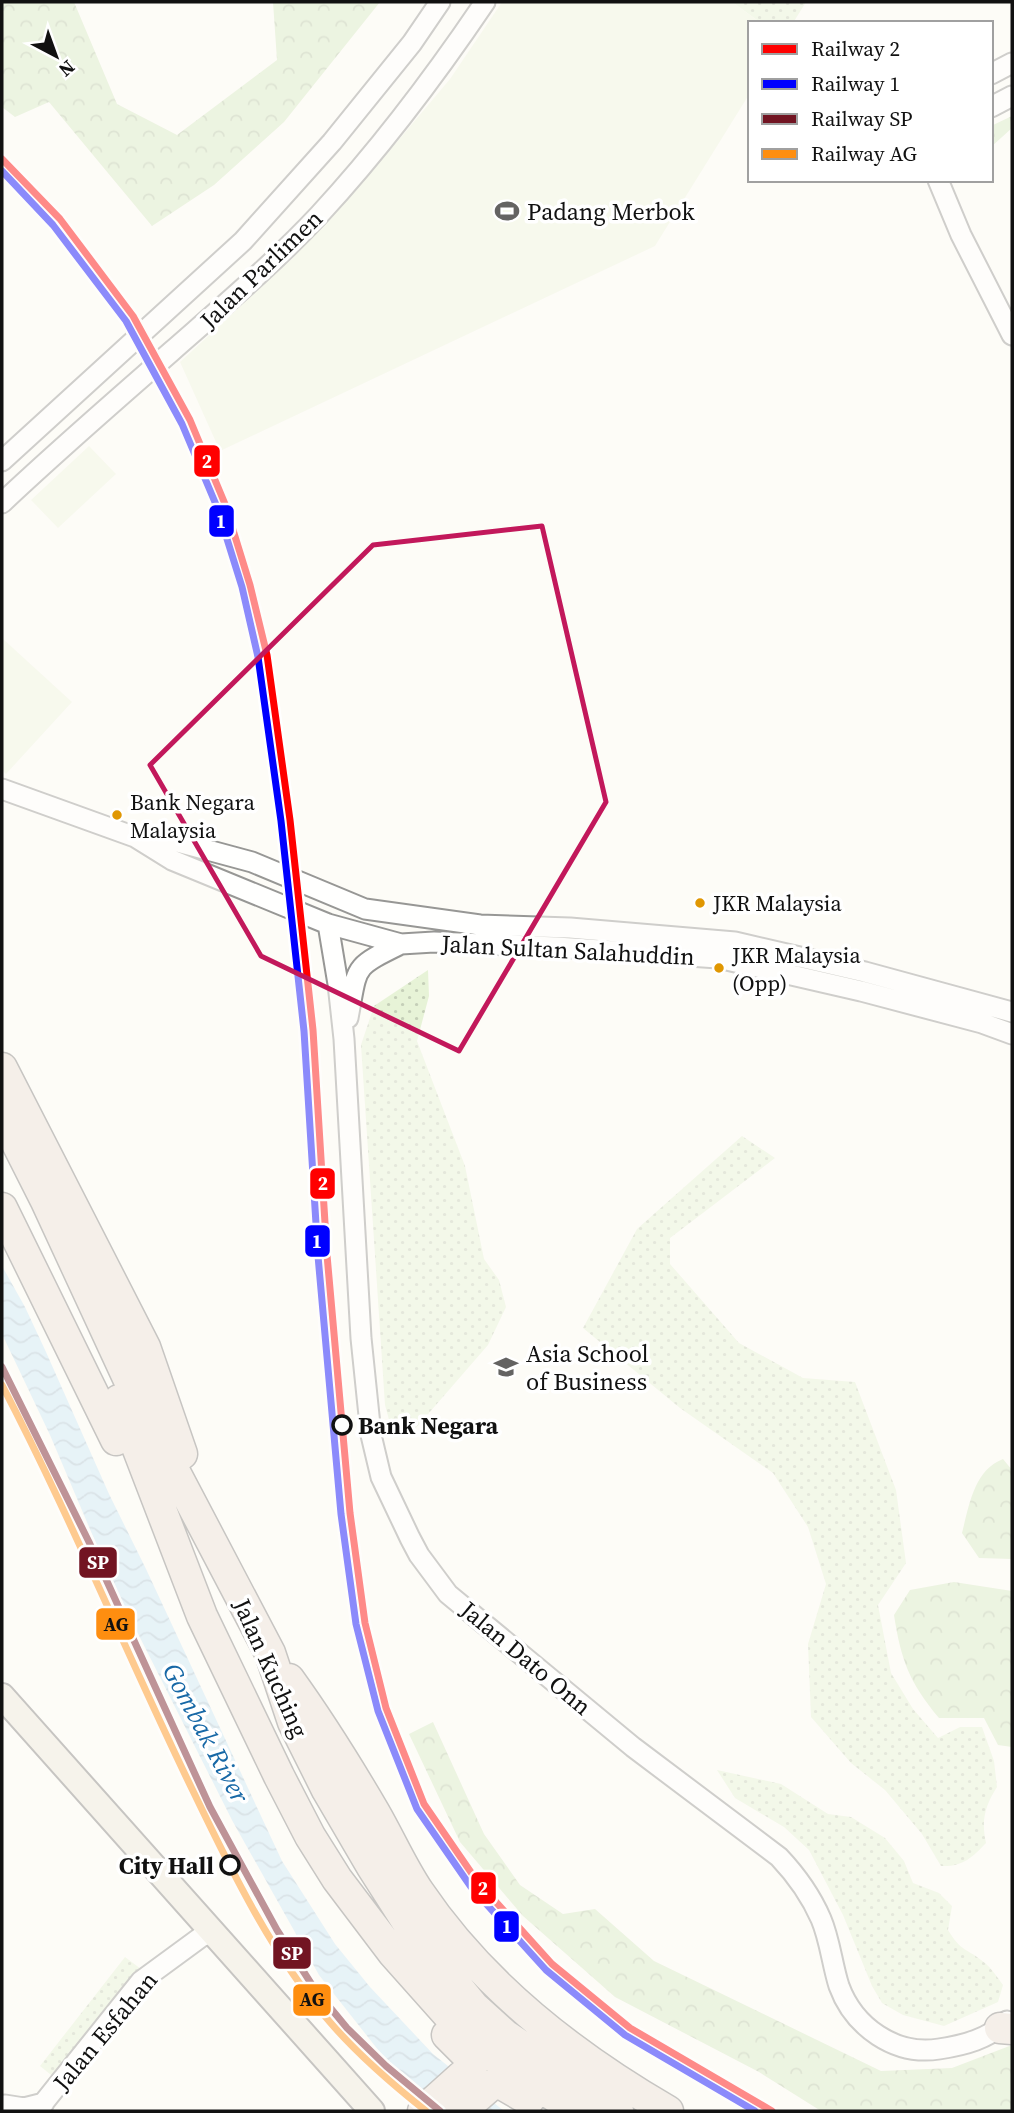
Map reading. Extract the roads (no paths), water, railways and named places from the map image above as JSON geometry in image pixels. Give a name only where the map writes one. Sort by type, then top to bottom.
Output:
[{"type":"highway","points":[[2,1068],[145,1347],[184,1459],[244,1603]]},
{"type":"highway","name":"Jalan Kuching","points":[[2,1114],[46,1201],[146,1417],[270,1653],[293,1721],[327,1790],[416,1936],[474,2007],[505,2035],[618,2111]]},
{"type":"highway","name":"Jalan Kuching","points":[[2,1159],[94,1337],[202,1616],[310,1836],[393,1953],[450,2017],[493,2056],[577,2111]]},
{"type":"highway","points":[[2,1208],[94,1393],[154,1524],[202,1616]]},
{"type":"highway","points":[[270,1653],[316,1716],[375,1813],[418,1891],[442,1923],[489,1975],[573,2050],[626,2087],[668,2111]]},
{"type":"highway","points":[[279,1776],[304,1842],[327,1884],[370,1946],[401,1984],[470,2058],[472,2067],[480,2078],[507,2085],[547,2111]]},
{"type":"highway","points":[[423,2111],[480,2078]]},
{"type":"highway","points":[[461,2111],[480,2078]]},
{"type":"main road","points":[[2,1696],[372,2111]]},
{"type":"street","name":"Jalan Parlimen","points":[[2,461],[243,241],[332,142],[412,43],[440,2]]},
{"type":"street","name":"Jalan Parlimen","points":[[2,503],[59,449],[248,285],[319,215],[364,163],[449,55],[485,2]]},
{"type":"street","points":[[993,73],[1012,63]]},
{"type":"street","points":[[993,106],[1012,96]]},
{"type":"street","points":[[939,182],[961,234],[1012,335]]},
{"type":"street","name":"Jalan Sultan Salahuddin","points":[[2,789],[135,837],[172,860],[328,924],[401,944],[434,942],[556,947],[718,958],[861,991],[982,1023],[1012,1034]]},
{"type":"street","name":"Jalan Sultan Salahuddin","points":[[135,837],[178,842],[253,862],[365,909],[480,925],[734,942],[865,972],[1012,1012]]},
{"type":"street","name":"Jalan Dato Onn","points":[[328,924],[344,1040],[361,1338],[371,1435],[381,1477],[419,1555],[447,1594],[633,1746],[779,1857],[795,1875],[821,1919],[839,1985],[847,2003],[872,2032],[891,2043],[933,2050],[978,2041],[1008,2025]]},
{"type":"street","name":"Jalan Dato Onn","points":[[344,1040],[356,972],[363,964],[401,944]]},
{"type":"street","name":"Jalan Esfahan","points":[[40,2107],[141,1981],[201,1937],[212,1932]]},
{"type":"street","points":[[9,2108],[40,2107]]},
{"type":"water","name":"Gombak River","points":[[2,1266],[25,1307],[109,1494],[282,1861],[335,1944],[370,1987],[433,2054],[504,2111],[437,2111],[405,2084],[319,1975],[233,1822],[115,1588],[50,1435],[2,1334]]},
{"type":"rail line","name":"2","points":[[2,159],[60,219],[133,316],[190,420],[225,504],[250,585],[267,655],[290,820],[313,1030],[327,1255],[350,1513],[365,1623],[386,1708],[424,1804],[477,1881],[552,1964],[630,2028],[772,2111]]},
{"type":"rail line","name":"1","points":[[2,171],[53,225],[126,321],[182,424],[217,507],[242,587],[258,657],[281,821],[304,1031],[318,1256],[341,1514],[356,1624],[378,1711],[417,1809],[471,1887],[546,1970],[625,2035],[755,2111]]},
{"type":"rail line","name":"SP","points":[[2,1367],[89,1542],[210,1807],[277,1930],[314,1988],[347,2028],[386,2066],[440,2111]]},
{"type":"rail line","name":"AG","points":[[2,1385],[28,1435],[194,1793],[254,1912],[289,1969],[329,2021],[376,2069],[426,2111]]},
{"type":"place","name":"Padang Merbok","points":[[507,211]]},
{"type":"place","name":"Bank Negara Malaysia","points":[[117,815]]},
{"type":"place","name":"JKR Malaysia","points":[[700,903]]},
{"type":"place","name":"JKR Malaysia (Opp)","points":[[719,968]]},
{"type":"place","name":"Asia School of Business","points":[[506,1367]]},
{"type":"place","name":"Bank Negara","points":[[342,1425]]},
{"type":"place","name":"City Hall","points":[[230,1865]]}]
